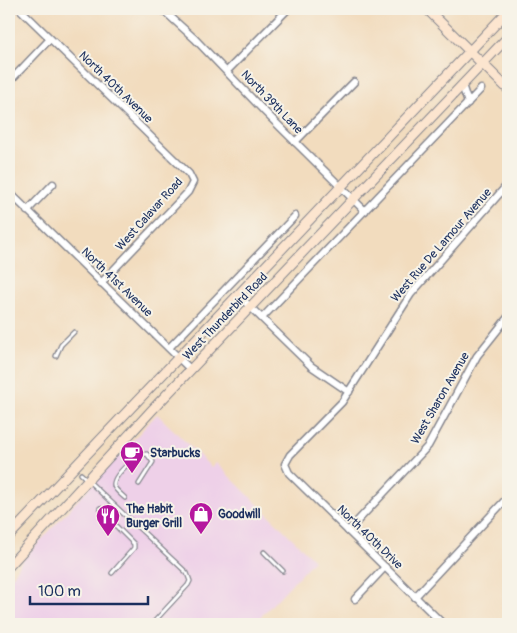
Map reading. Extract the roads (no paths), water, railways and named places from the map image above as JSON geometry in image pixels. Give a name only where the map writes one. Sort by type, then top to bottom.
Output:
[{"type":"main road","points":[[427,9],[508,89]]},
{"type":"main road","name":"West Thunderbird Road","points":[[9,536],[508,12]]},
{"type":"main road","name":"West Thunderbird Road","points":[[9,566],[85,477],[191,370],[508,39]]},
{"type":"street","name":"North 40th Avenue","points":[[20,9],[189,174],[193,182]]},
{"type":"street","name":"North 39th Lane","points":[[162,9],[195,38],[295,142],[365,211]]},
{"type":"street","points":[[227,71],[288,9]]},
{"type":"street","points":[[9,82],[50,39]]},
{"type":"street","points":[[295,142],[354,82]]},
{"type":"street","points":[[462,85],[468,103]]},
{"type":"street","points":[[262,318],[481,89]]},
{"type":"street","name":"West Calavar Road","points":[[102,283],[188,192],[193,182]]},
{"type":"street","points":[[27,210],[53,184]]},
{"type":"street","name":"West Rue De Lamour Avenue","points":[[285,464],[290,455],[349,392],[411,294],[508,184]]},
{"type":"street","name":"North 41st Avenue","points":[[9,192],[191,370]]},
{"type":"street","name":"West Thunderbird Road","points":[[169,348],[294,216]]},
{"type":"street","points":[[280,231],[297,232]]},
{"type":"street","points":[[238,295],[326,378],[349,392]]},
{"type":"street","name":"West Sharon Avenue","points":[[348,532],[428,446],[477,356],[508,317]]},
{"type":"street","name":"North 40th Drive","points":[[285,464],[289,473],[443,624]]},
{"type":"street","points":[[415,597],[508,497]]},
{"type":"street","points":[[355,599],[385,567]]},
{"type":"lane","points":[[56,356],[61,345],[74,332]]},
{"type":"lane","points":[[125,498],[115,487],[114,483],[118,475],[141,453],[147,454],[151,458],[152,467],[139,484]]},
{"type":"lane","points":[[85,477],[187,573],[190,581],[188,585],[152,624]]},
{"type":"lane","points":[[100,508],[110,520]]},
{"type":"lane","points":[[112,573],[134,548],[134,544],[115,525]]},
{"type":"lane","points":[[264,552],[283,571]]},
{"type":"place","name":"Starbucks","points":[[132,474]]},
{"type":"place","name":"Goodwill","points":[[201,535]]},
{"type":"place","name":"The Habit Burger Grill","points":[[108,537]]}]
